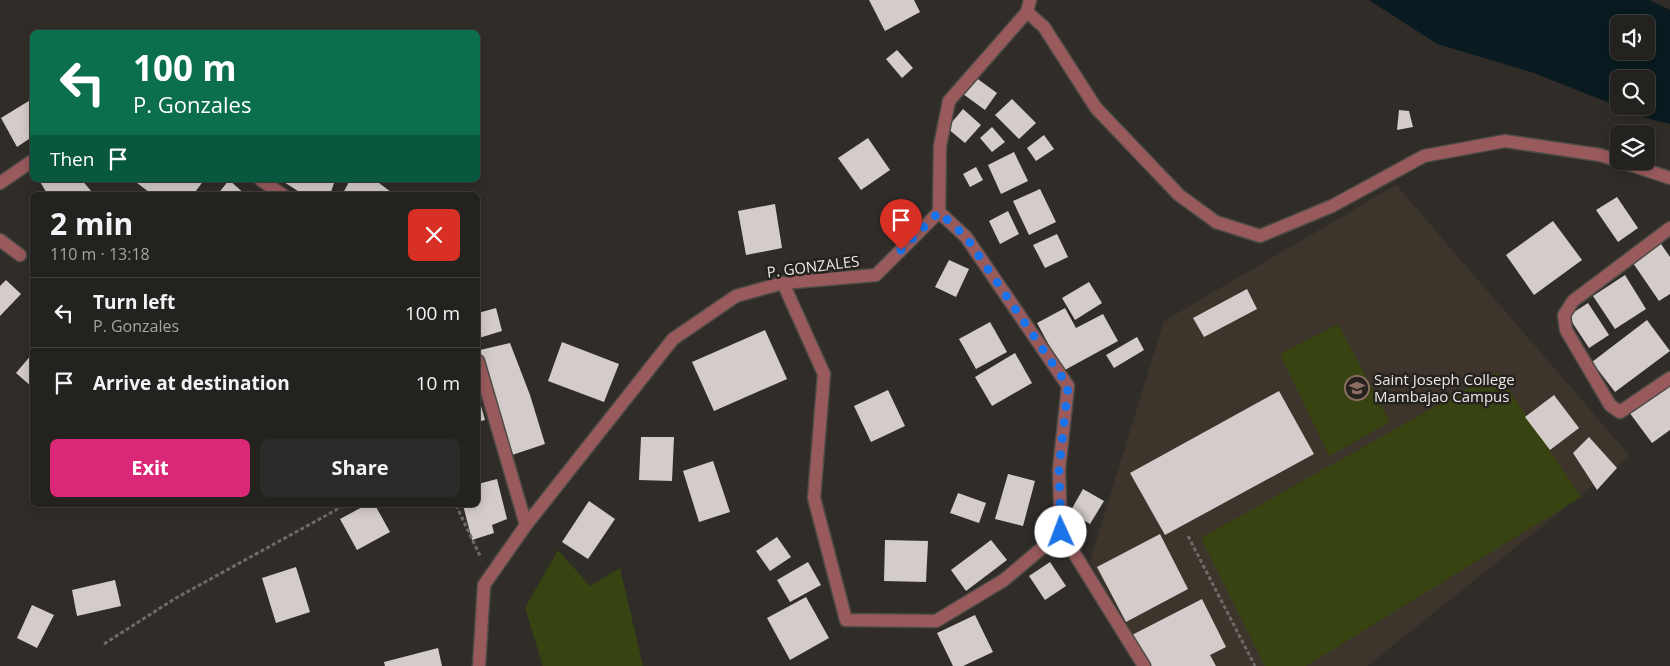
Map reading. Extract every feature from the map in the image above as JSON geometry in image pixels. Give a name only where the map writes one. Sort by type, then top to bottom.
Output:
[{"type":"street","points":[[1144,666],[1061,532],[1059,470],[1068,386],[966,237],[939,212],[940,146],[950,101],[1028,6],[1096,108],[1178,195],[1216,222],[1260,236],[1332,206],[1424,156],[1505,141],[1600,155],[1610,158]]},
{"type":"street","points":[[0,182],[30,162]]},
{"type":"street","points":[[1646,170],[1670,178]]},
{"type":"street","points":[[265,182],[280,192]]},
{"type":"street","name":"P. GONZALES","points":[[480,666],[484,586],[526,525],[673,339],[736,296],[783,283],[876,275],[939,212]]},
{"type":"street","points":[[1670,228],[1573,301],[1564,315],[1566,330],[1610,405],[1620,412],[1670,378]]},
{"type":"street","points":[[0,240],[20,255]]},
{"type":"street","points":[[783,283],[824,374],[814,498],[846,620],[936,621],[1004,580],[1061,532]]},
{"type":"street","points":[[480,368],[526,525]]},
{"type":"path","points":[[104,644],[176,598],[341,507]]},
{"type":"path","points":[[457,507],[490,577]]},
{"type":"path","points":[[1188,536],[1255,666]]},
{"type":"shaded area","points":[[1369,0],[1650,0],[1670,10],[1670,124],[1640,115],[1655,115],[1655,70],[1610,70],[1610,103],[1534,73],[1437,44]]},
{"type":"shaded area","name":"Saint Joseph College Mambajao Campus","points":[[1396,185],[1630,456],[1367,666],[1151,666],[1090,561],[1164,321]]},
{"type":"green space","points":[[1338,324],[1390,422],[1329,456],[1280,354]]},
{"type":"green space","points":[[1497,372],[1581,497],[1306,666],[1265,666],[1201,538]]},
{"type":"green space","points":[[558,550],[590,586],[620,568],[643,666],[543,666],[525,608]]},
{"type":"building","points":[[869,0],[914,0],[920,12],[885,31]]},
{"type":"building","points":[[897,50],[913,68],[902,78],[886,59]]},
{"type":"building","points":[[975,77],[997,93],[985,110],[963,94]]},
{"type":"building","points":[[1012,99],[1036,123],[1019,139],[995,115]]},
{"type":"building","points":[[30,100],[30,138],[17,147],[1,118]]},
{"type":"building","points":[[963,109],[981,125],[965,143],[947,128]]},
{"type":"building","points":[[1399,110],[1409,111],[1413,127],[1397,130]]},
{"type":"building","points":[[992,127],[1005,142],[992,152],[980,138]]},
{"type":"building","points":[[1044,135],[1054,149],[1036,161],[1027,148]]},
{"type":"building","points":[[868,138],[890,170],[861,190],[838,158]]},
{"type":"building","points":[[1014,152],[1028,181],[1001,194],[988,165]]},
{"type":"building","points":[[976,167],[983,180],[970,187],[963,174]]},
{"type":"building","points":[[40,182],[84,182],[91,191],[90,192],[46,192]]},
{"type":"building","points":[[203,182],[195,192],[149,192],[137,183]]},
{"type":"building","points":[[227,182],[231,182],[243,192],[219,192]]},
{"type":"building","points":[[284,182],[334,182],[331,192],[299,192]]},
{"type":"building","points":[[349,182],[378,182],[391,192],[344,192]]},
{"type":"building","points":[[1040,189],[1056,222],[1029,235],[1013,201]]},
{"type":"building","points":[[1617,197],[1638,228],[1618,242],[1596,210]]},
{"type":"building","points":[[775,204],[782,248],[746,255],[738,211]]},
{"type":"building","points":[[1008,211],[1019,234],[1000,244],[989,221]]},
{"type":"building","points":[[1553,221],[1582,260],[1534,295],[1506,255]]},
{"type":"building","points":[[1057,234],[1068,257],[1045,268],[1033,245]]},
{"type":"building","points":[[1659,241],[1670,257],[1670,294],[1659,301],[1631,260]]},
{"type":"building","points":[[949,260],[969,269],[956,297],[935,287]]},
{"type":"building","points":[[1625,275],[1646,309],[1615,329],[1593,296]]},
{"type":"building","points":[[6,280],[21,294],[0,316],[0,286]]},
{"type":"building","points":[[1089,282],[1102,303],[1075,320],[1062,298]]},
{"type":"building","points":[[1247,289],[1257,309],[1204,337],[1193,318]]},
{"type":"building","points":[[1588,303],[1609,335],[1589,348],[1568,316]]},
{"type":"building","points":[[496,308],[502,331],[480,338],[480,312]]},
{"type":"building","points":[[1065,308],[1076,328],[1103,314],[1118,341],[1063,371],[1037,323]]},
{"type":"building","points":[[1647,320],[1670,351],[1615,392],[1592,362]]},
{"type":"building","points":[[990,322],[1007,352],[976,369],[959,339]]},
{"type":"building","points":[[765,330],[787,379],[714,411],[692,362]]},
{"type":"building","points":[[1137,337],[1144,350],[1114,368],[1106,355]]},
{"type":"building","points":[[562,342],[619,364],[604,402],[548,381]]},
{"type":"building","points":[[510,343],[530,395],[545,444],[512,455],[495,409],[480,350]]},
{"type":"building","points":[[1015,353],[1032,383],[992,406],[975,377]]},
{"type":"building","points":[[30,356],[30,385],[16,373]]},
{"type":"building","points":[[1668,384],[1670,387],[1670,430],[1652,443],[1629,412]]},
{"type":"building","points":[[888,390],[905,426],[871,442],[854,406]]},
{"type":"building","points":[[1279,391],[1314,454],[1165,535],[1130,473]]},
{"type":"building","points":[[1554,395],[1579,428],[1550,450],[1525,417]]},
{"type":"building","points":[[480,402],[485,420],[480,421]]},
{"type":"building","points":[[641,437],[674,437],[672,481],[639,480]]},
{"type":"building","points":[[1589,437],[1617,468],[1597,490],[1573,453]]},
{"type":"building","points":[[713,461],[730,512],[699,522],[683,471]]},
{"type":"building","points":[[1008,474],[1035,481],[1023,526],[995,519]]},
{"type":"building","points":[[497,479],[507,519],[492,525],[494,533],[472,540],[464,507],[480,507],[480,483]]},
{"type":"building","points":[[1083,489],[1104,501],[1090,524],[1070,512]]},
{"type":"building","points":[[958,493],[986,503],[979,523],[950,513]]},
{"type":"building","points":[[589,501],[615,519],[588,559],[562,542]]},
{"type":"building","points":[[362,507],[376,507],[390,532],[357,550],[340,519]]},
{"type":"building","points":[[1160,534],[1188,589],[1126,622],[1097,567]]},
{"type":"building","points":[[777,537],[791,557],[770,571],[756,551]]},
{"type":"building","points":[[885,540],[928,541],[926,582],[884,581]]},
{"type":"building","points":[[991,540],[1007,560],[966,591],[951,570]]},
{"type":"building","points":[[808,562],[821,585],[790,602],[777,580]]},
{"type":"building","points":[[1050,562],[1066,586],[1045,600],[1029,576]]},
{"type":"building","points":[[296,567],[310,612],[276,623],[262,578]]},
{"type":"building","points":[[115,580],[121,606],[77,616],[72,590]]},
{"type":"building","points":[[806,597],[829,638],[790,660],[767,618]]},
{"type":"building","points":[[1202,599],[1226,647],[1210,655],[1216,666],[1148,666],[1132,635]]},
{"type":"building","points":[[32,605],[54,615],[37,648],[17,638]]},
{"type":"building","points":[[975,615],[993,652],[963,666],[953,666],[937,633]]},
{"type":"building","points":[[438,648],[442,666],[385,666],[384,662]]},
{"type":"place","name":"Saint Joseph College Mambajao Campus","points":[[1357,388]]},
{"type":"route","points":[[901,250],[939,212],[966,237],[1068,386],[1059,470],[1061,532]]}]
